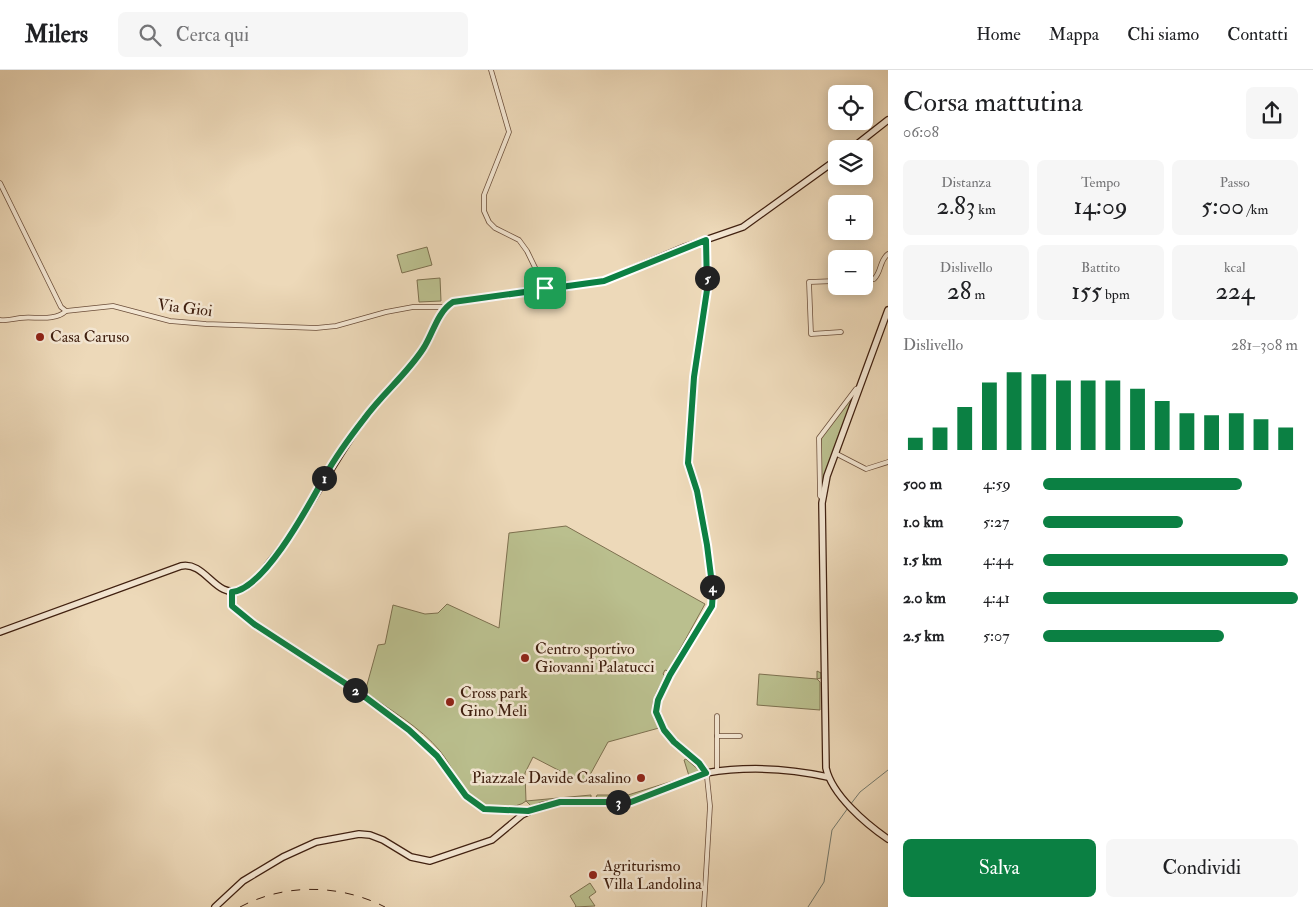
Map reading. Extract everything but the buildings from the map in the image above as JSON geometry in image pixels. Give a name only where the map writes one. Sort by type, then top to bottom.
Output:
[{"type":"main road","points":[[862,140],[888,120]]},
{"type":"main road","points":[[0,632],[188,564],[202,571],[218,586],[232,592],[248,587],[279,550],[311,504],[326,474],[364,418],[424,348],[444,307],[453,302],[604,281],[706,240],[743,228],[828,166]]},
{"type":"main road","points":[[888,310],[835,453],[822,498],[820,521],[824,755],[828,777],[840,795],[888,839]]},
{"type":"main road","points":[[215,907],[243,880],[283,857],[316,842],[359,834],[370,835],[383,840],[411,857],[430,861],[492,840],[528,811],[560,802],[631,802],[706,773],[717,771],[785,769],[828,777]]},
{"type":"street","points":[[491,70],[509,132],[484,195],[484,211],[489,222],[495,228],[519,240],[545,288]]},
{"type":"street","points":[[0,182],[61,306],[66,311]]},
{"type":"street","points":[[704,907],[710,806],[706,773],[699,763],[674,742],[664,730],[656,712],[658,700],[670,675],[712,606],[713,592],[707,545],[697,491],[688,463],[694,377],[707,290],[706,240]]},
{"type":"street","points":[[873,279],[879,274],[882,260],[888,254]]},
{"type":"street","points":[[828,281],[809,282],[811,334],[841,332]]},
{"type":"street","name":"Via Gioi","points":[[0,320],[37,319],[63,314],[66,311],[113,306],[170,321],[316,328],[336,326],[386,312],[413,307],[444,307]]},
{"type":"street","points":[[822,498],[820,496],[819,438],[856,389],[860,388]]},
{"type":"street","points":[[835,453],[866,469],[888,462]]},
{"type":"street","points":[[232,592],[232,606],[254,624],[357,691],[409,730],[437,756],[471,800],[484,809],[528,811]]},
{"type":"street","points":[[717,771],[718,716]]},
{"type":"street","points":[[717,736],[740,736]]},
{"type":"green space","points":[[427,247],[432,265],[402,273],[397,255]]},
{"type":"green space","points":[[440,278],[441,301],[419,302],[417,280]]},
{"type":"green space","points":[[854,396],[821,491],[821,438]]},
{"type":"green space","name":"Centro sportivo Giovanni Palatucci","points":[[566,526],[705,604],[668,671],[665,670],[663,674],[665,676],[655,696],[652,708],[659,728],[608,742],[585,784],[533,757],[525,773],[526,801],[517,806],[503,807],[479,803],[467,792],[445,757],[432,742],[404,719],[365,692],[378,645],[385,644],[393,605],[425,614],[438,613],[447,604],[499,628],[509,533]]},
{"type":"green space","points":[[817,671],[821,673],[821,678],[817,679]]},
{"type":"green space","points":[[759,674],[817,679],[820,682],[820,710],[757,705]]},
{"type":"green space","points":[[686,759],[700,771],[689,776],[684,760]]},
{"type":"green space","points":[[687,777],[637,798],[595,800],[597,795],[628,795]]},
{"type":"green space","points":[[591,795],[591,799],[552,801],[532,807],[526,801]]},
{"type":"green space","points":[[590,883],[596,892],[589,897],[595,906],[575,907],[570,896]]},
{"type":"waterway","points":[[850,805],[860,792],[888,770]]},
{"type":"waterway","points":[[808,907],[824,882],[832,830],[848,808]]},
{"type":"railway","points":[[240,907],[257,899],[275,894],[312,889],[350,894],[368,899],[385,907]]},
{"type":"place","name":"Casa Caruso","points":[[40,337]]},
{"type":"place","name":"Centro sportivo Giovanni Palatucci","points":[[525,658]]},
{"type":"place","name":"Cross park Gino Meli","points":[[450,702]]},
{"type":"place","name":"Piazzale Davide Casalino","points":[[641,778]]},
{"type":"place","name":"Agriturismo Villa Landolina","points":[[593,875]]},
{"type":"route","points":[[706,240],[707,290],[694,377],[688,463],[697,491],[707,545],[713,592],[712,606],[670,675],[658,700],[656,712],[664,730],[674,742],[703,767],[706,773],[631,802],[560,802],[528,811],[495,811],[484,809],[466,796],[437,756],[409,730],[357,691],[254,624],[232,606],[231,598],[232,592],[242,590],[252,583],[279,550],[311,504],[326,474],[364,418],[424,348],[444,307],[453,302],[545,288],[604,281],[638,269],[706,240]]}]
